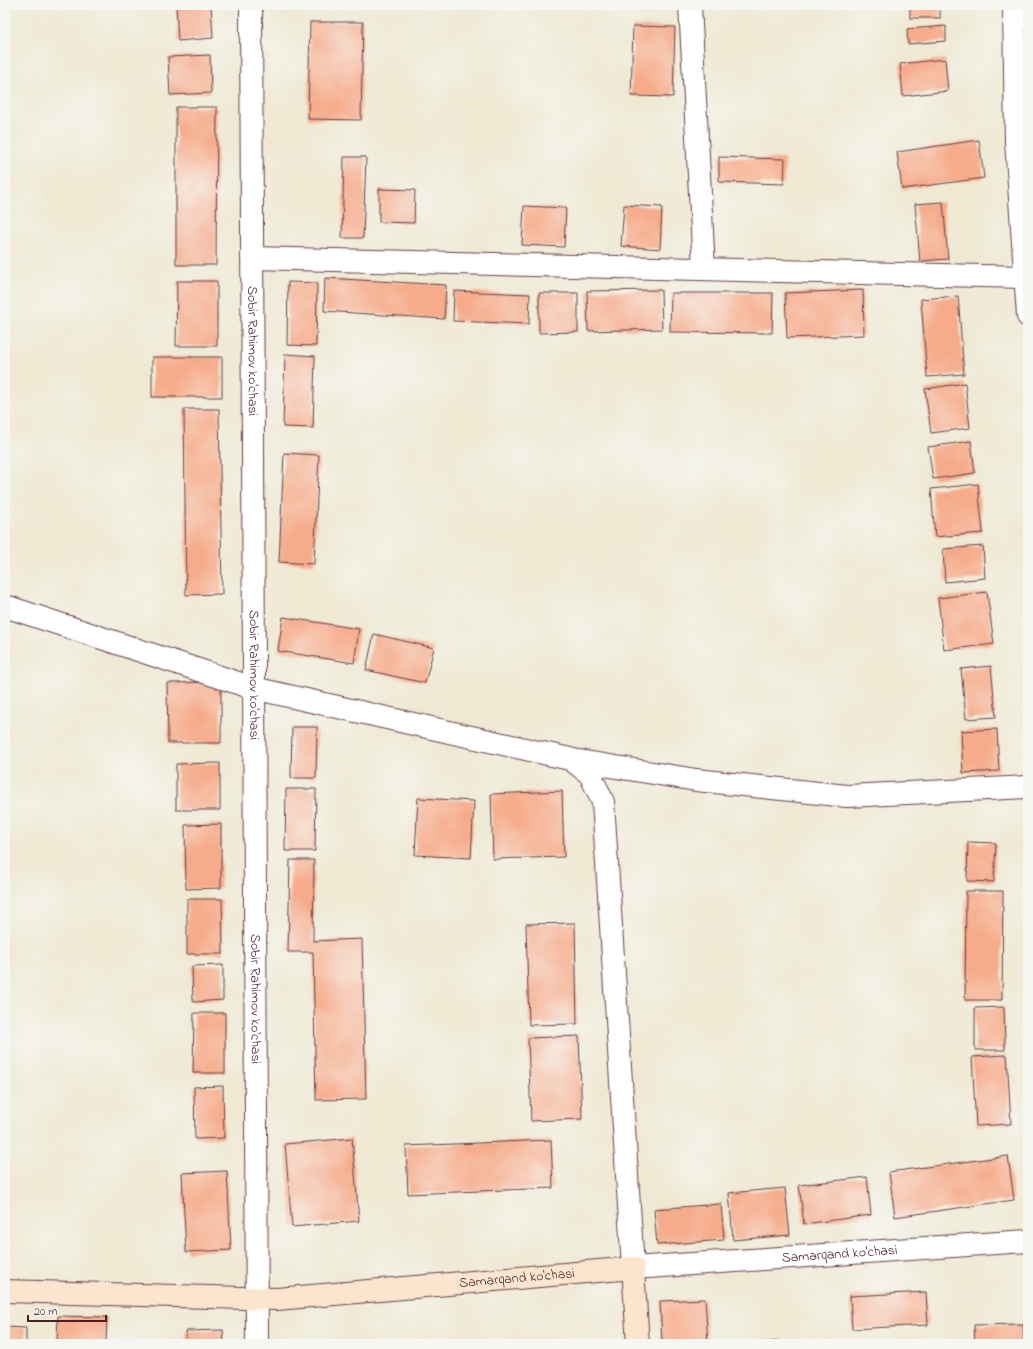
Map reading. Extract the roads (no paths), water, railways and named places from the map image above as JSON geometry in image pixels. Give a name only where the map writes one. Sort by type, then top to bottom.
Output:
[{"type":"street","name":"Sobir Rahimov ko'chasi","points":[[250,5],[257,1344]]},
{"type":"street","points":[[690,5],[704,269]]},
{"type":"street","points":[[1014,5],[1016,141],[1028,316]]},
{"type":"street","points":[[252,258],[1025,277]]},
{"type":"street","points":[[5,606],[253,688],[570,759],[696,780],[847,796],[1028,787]]},
{"type":"street","points":[[570,759],[590,774],[603,802],[638,1344]]},
{"type":"street","name":"Samarqand ko'chasi","points":[[5,1291],[277,1299],[633,1268],[1028,1241]]}]
